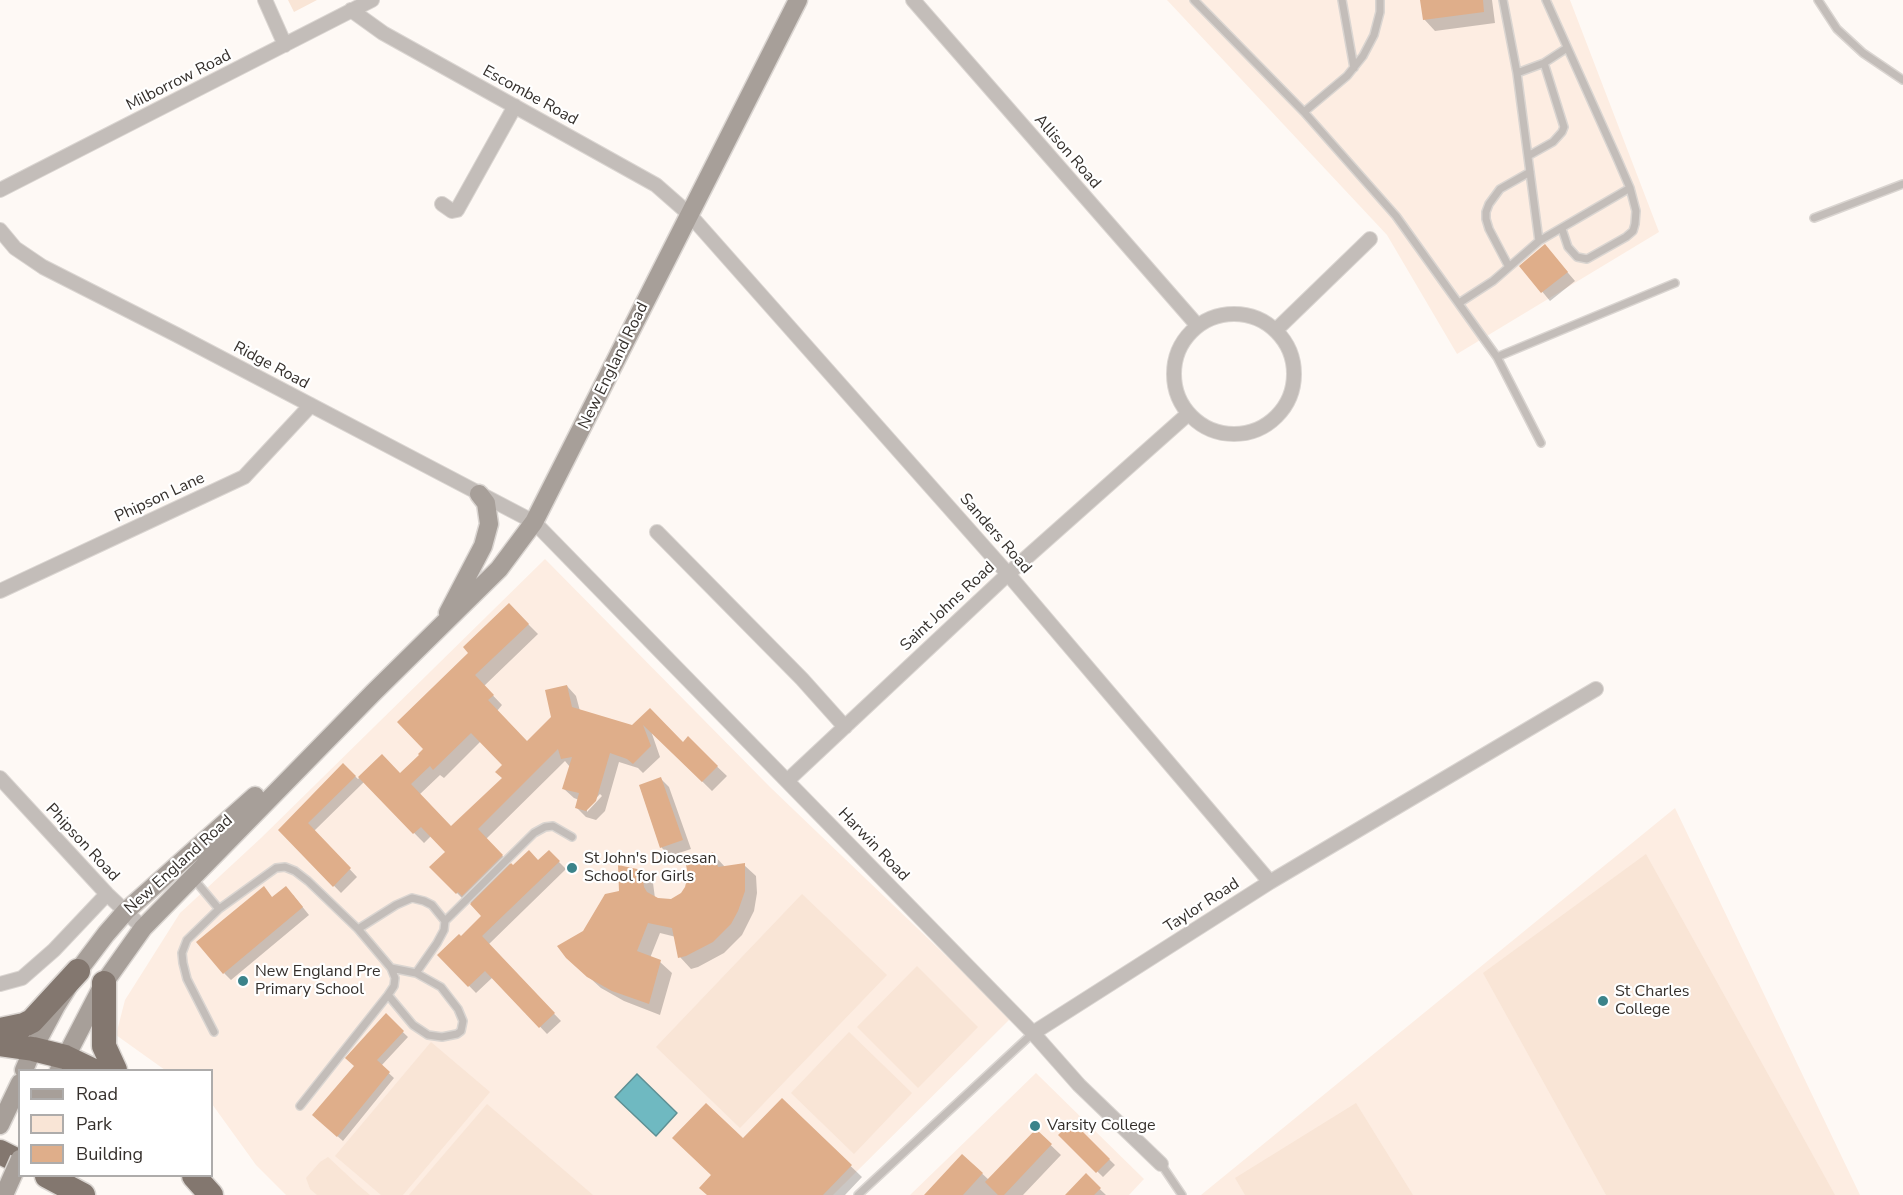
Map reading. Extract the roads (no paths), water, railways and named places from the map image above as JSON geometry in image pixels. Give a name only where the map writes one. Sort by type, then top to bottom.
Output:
[{"type":"highway","points":[[0,1030],[32,1021],[78,971]]},
{"type":"highway","points":[[104,983],[104,1046],[114,1069]]},
{"type":"highway","points":[[0,1044],[29,1060],[83,1069]]},
{"type":"highway","points":[[0,1152],[18,1159]]},
{"type":"highway","points":[[49,1177],[83,1195]]},
{"type":"highway","points":[[195,1177],[211,1195]]},
{"type":"street","points":[[265,0],[285,45]]},
{"type":"street","name":"Milborrow Road","points":[[0,190],[372,0]]},
{"type":"street","name":"New England Road","points":[[62,1064],[104,983],[143,928],[244,823],[499,569],[534,522],[798,0]]},
{"type":"street","name":"Allison Road","points":[[913,0],[1197,325]]},
{"type":"street","name":"Escombe Road","points":[[351,10],[383,33],[656,185],[689,214]]},
{"type":"street","points":[[442,204],[452,211],[457,210],[515,106]]},
{"type":"street","name":"Sanders Road","points":[[689,214],[1008,574],[1270,882]]},
{"type":"street","name":"Ridge Road","points":[[0,230],[15,248],[43,267],[534,522]]},
{"type":"street","points":[[1276,330],[1370,239]]},
{"type":"street","points":[[1224,314],[1252,315],[1276,330],[1288,346],[1294,365],[1293,384],[1287,402],[1275,418],[1259,429],[1240,434],[1221,433],[1203,426],[1188,414],[1176,392],[1173,367],[1181,344],[1197,325],[1224,314]]},
{"type":"street","name":"Phipson Lane","points":[[0,591],[244,477],[311,405]]},
{"type":"street","name":"Saint Johns Road","points":[[788,780],[1008,574],[1188,414]]},
{"type":"street","points":[[439,630],[483,546],[489,524],[486,503],[479,494]]},
{"type":"street","name":"Harwin Road","points":[[534,522],[1033,1033],[1079,1085],[1161,1164]]},
{"type":"street","points":[[657,532],[802,679],[845,727]]},
{"type":"street","name":"Taylor Road","points":[[1033,1033],[1270,882],[1596,689]]},
{"type":"street","name":"New England Road","points":[[29,1060],[78,971],[126,911],[374,692]]},
{"type":"street","name":"Phipson Road","points":[[0,778],[107,894],[143,928]]},
{"type":"street","points":[[220,828],[236,818],[244,823]]},
{"type":"street","points":[[0,984],[22,978],[54,950],[107,894]]},
{"type":"street","points":[[0,1125],[18,1088]]},
{"type":"street","points":[[4,1195],[18,1164]]},
{"type":"lane","points":[[1194,0],[1304,112],[1396,216],[1497,357],[1540,443]]},
{"type":"lane","points":[[1342,0],[1354,68]]},
{"type":"lane","points":[[1304,112],[1347,76],[1363,57],[1374,35],[1380,12],[1380,0]]},
{"type":"lane","points":[[1503,0],[1517,74],[1539,241]]},
{"type":"lane","points":[[1546,0],[1630,188],[1635,211],[1633,231],[1587,260],[1577,257],[1568,248],[1562,229]]},
{"type":"lane","points":[[1818,0],[1836,29],[1863,53],[1903,80]]},
{"type":"lane","points":[[1517,74],[1544,63],[1567,48]]},
{"type":"lane","points":[[1528,156],[1552,142],[1564,127],[1544,63]]},
{"type":"lane","points":[[1509,267],[1489,229],[1486,212],[1500,189],[1530,172]]},
{"type":"lane","points":[[1814,218],[1903,184]]},
{"type":"lane","points":[[1459,303],[1493,281],[1539,241],[1630,188]]},
{"type":"lane","points":[[1497,357],[1675,284]]},
{"type":"lane","points":[[416,973],[437,943],[444,930],[445,921],[534,833],[553,825],[572,837]]},
{"type":"lane","points":[[214,1032],[187,980],[182,953],[187,940],[219,909],[281,866],[295,871],[358,929],[391,968],[395,978],[394,986],[388,995],[300,1106]]},
{"type":"lane","points":[[192,876],[219,909]]},
{"type":"lane","points":[[358,929],[396,905],[412,898],[432,905],[445,921]]},
{"type":"lane","points":[[388,995],[413,1025],[436,1038],[457,1034],[462,1026],[458,1009],[441,987],[416,973],[391,968]]},
{"type":"lane","name":"Taylor Road","points":[[858,1195],[1033,1033]]},
{"type":"lane","name":"Harwin Road","points":[[1161,1164],[1182,1195]]},
{"type":"water","points":[[637,1074],[677,1113],[656,1136],[615,1097]]},
{"type":"place","name":"St John's Diocesan School for Girls","points":[[572,868]]},
{"type":"place","name":"New England Pre Primary School","points":[[243,981]]},
{"type":"place","name":"St Charles College","points":[[1603,1001]]},
{"type":"place","name":"Varsity College","points":[[1035,1126]]}]
